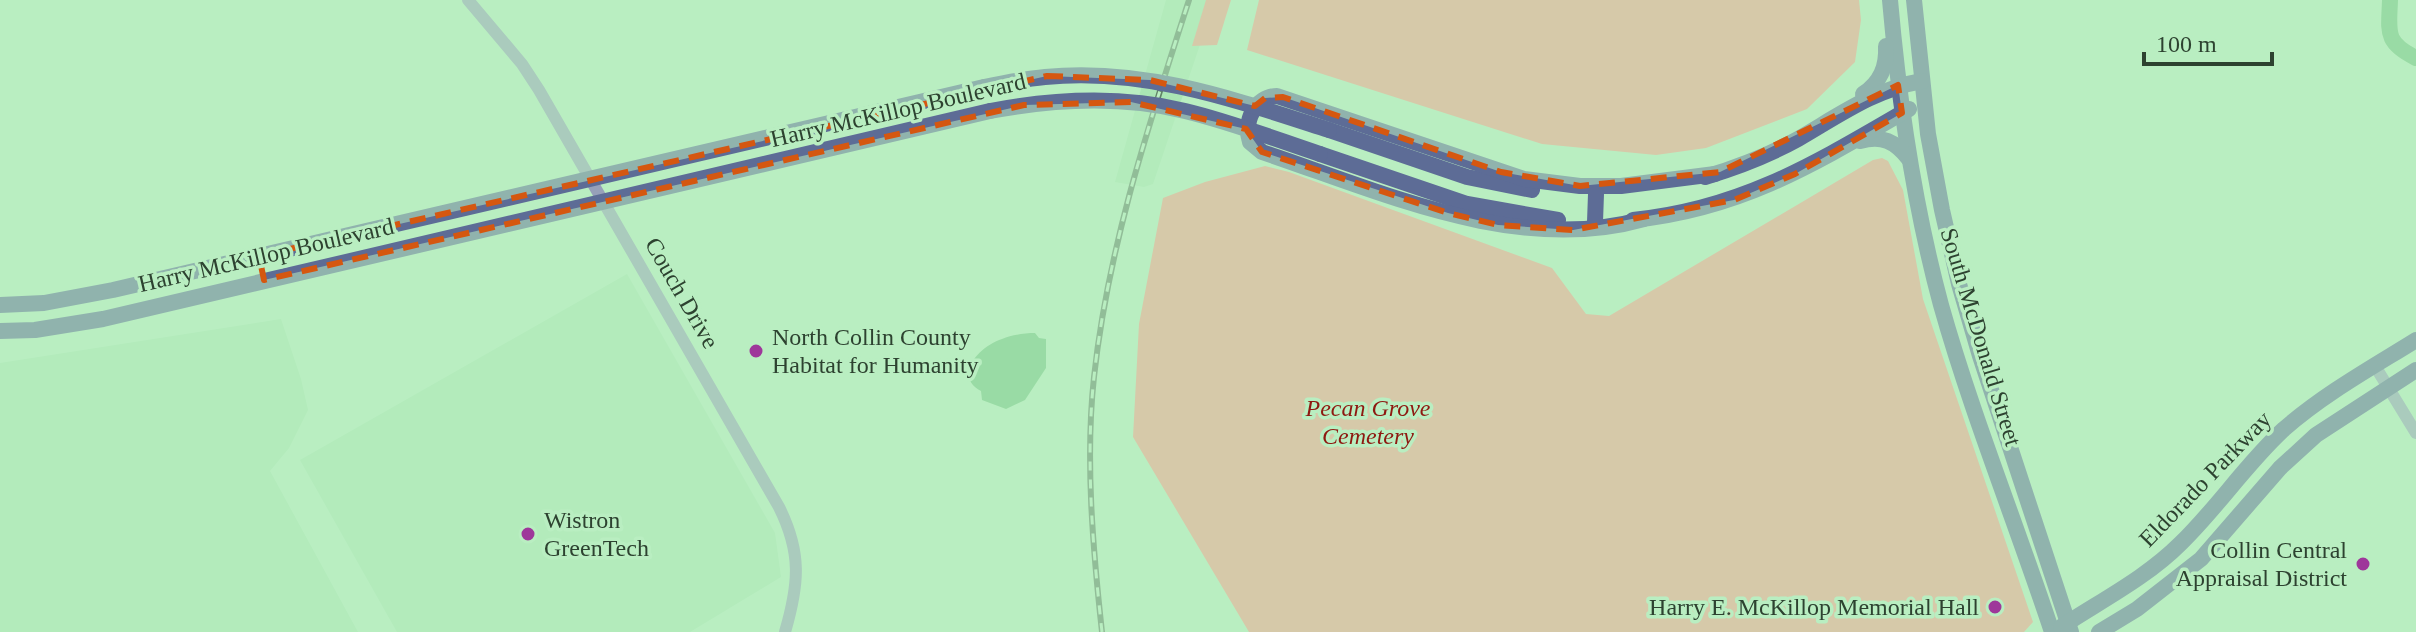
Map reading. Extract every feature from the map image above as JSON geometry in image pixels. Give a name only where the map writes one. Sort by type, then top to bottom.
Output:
[{"type":"main road","points":[[1821,125],[1869,91],[1884,71],[1883,0]]},
{"type":"main road","name":"South McDonald Street","points":[[1890,0],[1902,113],[1941,304],[2053,632]]},
{"type":"main road","name":"South McDonald Street","points":[[1914,0],[1924,100],[1942,210],[1959,281],[1980,356],[2070,627]]},
{"type":"main road","name":"Harry McKillop Boulevard","points":[[0,305],[69,299],[984,87],[1047,76],[1126,77],[1223,95],[1483,182],[1561,194],[1635,192],[1715,174],[1763,156],[1874,95],[1898,85],[1922,81]]},
{"type":"main road","points":[[1644,219],[1617,227],[1573,230],[1520,228],[1478,221],[1262,152],[1250,142],[1248,129],[1255,106],[1272,96],[1524,179],[1580,186],[1621,186],[1715,174]]},
{"type":"main road","name":"Harry McKillop Boulevard","points":[[0,331],[79,324],[990,111],[1071,100],[1131,102],[1183,110],[1477,206],[1539,218],[1595,222],[1644,219],[1698,210],[1742,197],[1795,174],[1924,100]]},
{"type":"main road","points":[[1848,144],[1881,138],[1895,144],[1910,160]]},
{"type":"main road","points":[[1595,222],[1596,194]]},
{"type":"main road","points":[[259,256],[264,280]]},
{"type":"main road","name":"Eldorado Parkway","points":[[2053,632],[2070,627],[2154,567],[2192,532],[2255,458],[2297,419],[2416,340]]},
{"type":"main road","name":"Eldorado Parkway","points":[[2099,632],[2137,609],[2178,578],[2221,538],[2280,468],[2316,435],[2416,370]]},
{"type":"main road","points":[[2232,485],[2251,501]]},
{"type":"main road","points":[[2006,495],[2024,489]]},
{"type":"main road","points":[[2028,556],[2043,547]]},
{"type":"street","name":"Couch Drive","points":[[468,0],[531,78],[722,405],[786,524],[794,546],[797,571],[795,597],[785,632]]},
{"type":"street","points":[[2375,366],[2416,433]]},
{"type":"highlighted area","points":[[1047,76],[1150,80],[1255,106],[1265,98],[1283,97],[1501,172],[1580,186],[1720,172],[1898,85],[1902,113],[1795,174],[1734,200],[1573,230],[1498,225],[1448,213],[1262,152],[1246,129],[1131,102],[1024,105],[264,280],[259,256]]},
{"type":"shaded area","points":[[1166,0],[1215,0],[1153,184],[1144,187],[1115,182]]},
{"type":"shaded area","points":[[627,274],[775,533],[781,577],[690,632],[397,632],[300,460]]},
{"type":"shaded area","points":[[281,319],[308,410],[289,448],[270,471],[358,632],[0,632],[0,363]]},
{"type":"shaded area","points":[[1035,333],[1039,338],[1046,339],[1046,368],[1025,400],[1006,409],[982,400],[981,391],[969,377],[969,369],[978,354],[1002,339]]},
{"type":"green space","points":[[1206,0],[1231,0],[1217,45],[1192,46]]},
{"type":"green space","points":[[1259,0],[1859,0],[1861,20],[1855,62],[1807,109],[1706,148],[1656,155],[1542,144],[1247,50]]},
{"type":"green space","name":"Pecan Grove Cemetery","points":[[1882,158],[1888,161],[1903,190],[1923,299],[2033,622],[2024,632],[1249,632],[1133,437],[1139,324],[1163,198],[1205,182],[1265,166],[1289,172],[1552,268],[1586,314],[1609,316],[1873,160]]},
{"type":"waterway","points":[[2390,0],[2389,20],[2393,41],[2416,58]]},
{"type":"railway","points":[[1102,632],[1090,472],[1091,408],[1100,329],[1132,186],[1189,0]]},
{"type":"place","name":"North Collin County Habitat for Humanity","points":[[756,351]]},
{"type":"place","name":"Wistron GreenTech","points":[[528,534]]},
{"type":"place","name":"Collin Central Appraisal District","points":[[2363,564]]},
{"type":"place","name":"Harry E. McKillop Memorial Hall","points":[[1995,607]]}]
